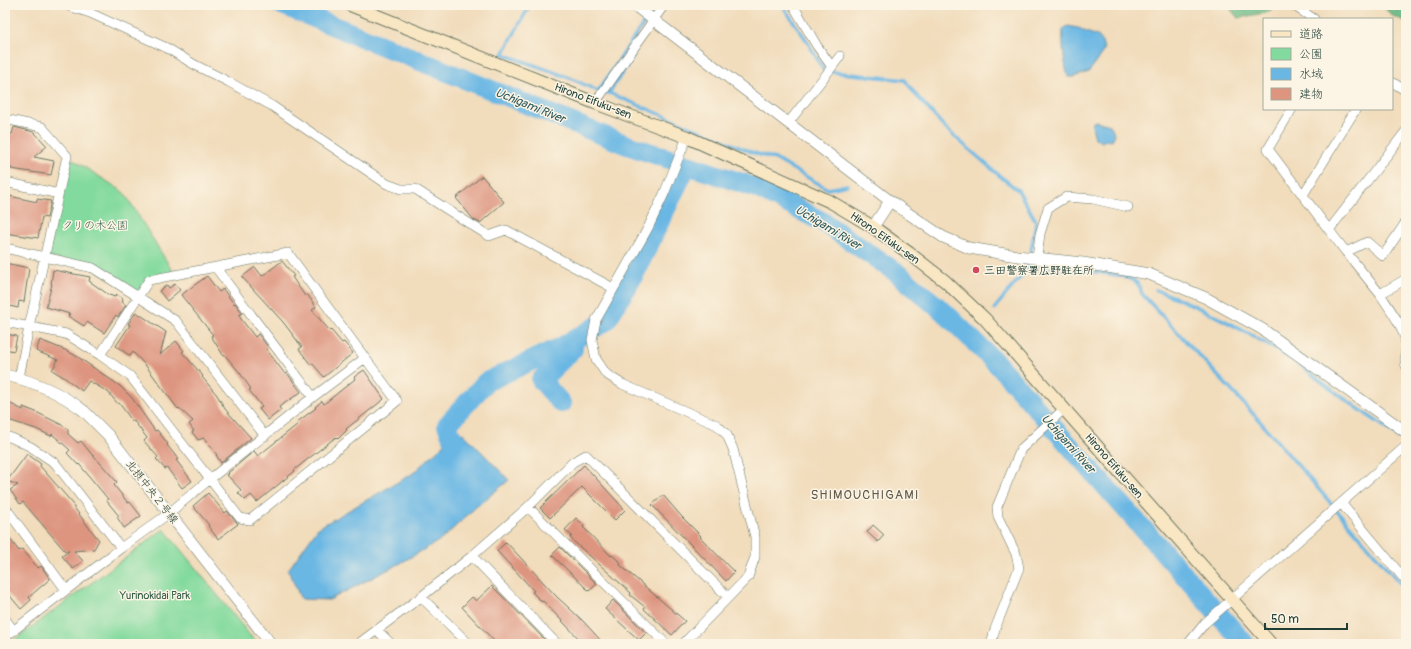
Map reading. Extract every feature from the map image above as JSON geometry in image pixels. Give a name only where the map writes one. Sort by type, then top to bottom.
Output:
[{"type":"main road","name":"Hirono Eifuku-sen","points":[[350,5],[595,103],[831,202],[873,226],[944,281],[985,319],[1271,644]]},
{"type":"street","points":[[66,5],[90,13],[161,45],[195,65],[229,82],[272,106],[387,184],[401,189],[415,189],[489,236],[506,230],[613,288]]},
{"type":"street","points":[[634,5],[789,122],[890,201],[943,237],[969,248],[1090,264],[1149,274],[1206,298],[1262,329],[1406,432]]},
{"type":"street","points":[[595,103],[664,5]]},
{"type":"street","points":[[793,5],[817,46],[832,67]]},
{"type":"street","points":[[1293,5],[1312,18]]},
{"type":"street","points":[[789,122],[840,56]]},
{"type":"street","points":[[1393,83],[1406,91]]},
{"type":"street","points":[[1291,110],[1268,149],[1403,324],[1406,344],[1404,362],[1406,366]]},
{"type":"street","points":[[1302,195],[1355,110]]},
{"type":"street","points":[[5,119],[42,127],[67,156],[19,378]]},
{"type":"street","points":[[1329,230],[1406,131]]},
{"type":"street","points":[[683,644],[748,577],[755,557],[755,537],[733,449],[727,435],[717,425],[622,384],[606,374],[596,359],[592,340],[596,320],[648,228],[664,194],[685,141]]},
{"type":"street","points":[[5,182],[59,194]]},
{"type":"street","points":[[1036,258],[1040,234],[1048,208],[1066,197],[1093,199],[1128,207]]},
{"type":"street","points":[[873,226],[890,201]]},
{"type":"street","points":[[1346,252],[1367,242],[1383,256],[1406,222]]},
{"type":"street","points":[[5,248],[93,268],[176,321],[265,436]]},
{"type":"street","points":[[5,322],[66,334],[130,376],[240,518],[250,520],[397,401],[288,253],[149,280],[100,355]]},
{"type":"street","points":[[216,268],[313,397]]},
{"type":"street","points":[[1380,294],[1406,279]]},
{"type":"street","points":[[5,637],[168,514],[313,397],[366,358]]},
{"type":"street","name":"北摂中央２号線","points":[[5,375],[19,378],[54,392],[84,411],[108,435],[168,514],[271,644]]},
{"type":"street","points":[[991,644],[1019,568],[1016,554],[998,517],[997,507],[1021,449],[1064,409]]},
{"type":"street","points":[[5,436],[32,447],[55,463],[122,548]]},
{"type":"street","points":[[1188,644],[1205,623],[1406,446]]},
{"type":"street","points":[[358,644],[421,597],[472,556],[528,506],[573,462],[586,455],[728,597]]},
{"type":"street","points":[[1341,503],[1406,581]]},
{"type":"street","points":[[528,506],[666,644]]},
{"type":"street","points":[[5,507],[66,590]]},
{"type":"street","points":[[472,556],[557,644]]},
{"type":"street","points":[[421,597],[469,644]]},
{"type":"street","points":[[5,619],[14,631]]},
{"type":"street","points":[[377,630],[391,644]]},
{"type":"green space","points":[[1227,5],[1275,5],[1269,12],[1238,18]]},
{"type":"green space","points":[[1381,5],[1406,5],[1406,21],[1394,17]]},
{"type":"green space","name":"クリの木公園","points":[[67,156],[125,194],[175,275],[149,280],[139,297],[93,268],[45,256]]},
{"type":"green space","name":"Yurinokidai Park","points":[[164,529],[257,644],[9,644]]},
{"type":"water","points":[[1068,26],[1080,28],[1098,36],[1104,50],[1089,72],[1073,77],[1068,77],[1065,65],[1063,29]]},
{"type":"water","points":[[1096,121],[1110,125],[1114,133],[1112,141],[1105,140],[1102,142],[1095,138],[1092,126],[1093,122]]},
{"type":"water","points":[[463,433],[509,480],[476,507],[442,539],[399,564],[329,600],[301,599],[288,570],[318,528],[412,474],[452,437]]},
{"type":"building","points":[[14,127],[34,132],[47,146],[34,157],[54,161],[51,175],[11,169],[11,167],[5,166],[5,133],[12,134]]},
{"type":"building","points":[[482,176],[504,202],[480,223],[474,220],[456,198]]},
{"type":"building","points":[[5,195],[37,202],[37,199],[51,201],[47,218],[42,217],[38,238],[5,233]]},
{"type":"building","points":[[282,261],[294,276],[292,277],[305,296],[307,294],[316,307],[312,310],[330,331],[331,330],[342,343],[344,342],[353,353],[324,377],[312,363],[310,364],[299,349],[302,347],[283,322],[242,277],[255,267],[262,276]]},
{"type":"building","points":[[5,263],[29,268],[24,302],[19,301],[18,308],[5,305]]},
{"type":"building","points":[[53,270],[90,277],[89,281],[109,295],[115,297],[116,294],[123,299],[122,302],[126,305],[118,317],[116,315],[104,333],[87,322],[84,326],[68,316],[70,314],[46,307],[52,284]]},
{"type":"building","points":[[207,276],[219,292],[223,289],[234,304],[235,303],[242,313],[239,315],[241,319],[255,337],[258,334],[268,347],[266,349],[301,392],[279,407],[281,410],[268,420],[259,409],[262,407],[249,390],[251,389],[240,373],[224,354],[223,355],[211,336],[213,335],[181,295]]},
{"type":"building","points":[[175,284],[180,290],[167,301],[159,291],[167,285],[169,288]]},
{"type":"building","points":[[136,312],[166,332],[160,355],[176,341],[184,351],[182,352],[217,395],[225,409],[251,438],[221,463],[204,438],[198,440],[192,432],[194,431],[189,424],[193,421],[179,408],[178,409],[146,366],[133,352],[130,356],[116,346],[130,325],[128,324]]},
{"type":"building","points":[[5,334],[17,336],[14,351],[5,349]]},
{"type":"building","points":[[40,340],[78,357],[120,386],[132,398],[155,431],[157,430],[168,444],[167,445],[178,459],[176,460],[192,481],[182,488],[167,468],[165,469],[156,459],[158,457],[144,441],[147,438],[134,421],[133,422],[119,403],[118,404],[108,392],[89,381],[82,391],[52,370],[58,360],[36,351]]},
{"type":"building","points":[[364,370],[384,399],[346,429],[347,430],[338,439],[336,437],[294,470],[295,471],[257,502],[251,495],[245,500],[238,493],[241,490],[227,475],[229,474],[228,473],[254,451],[258,456],[298,424],[297,422],[316,408],[315,407],[322,401],[324,404]]},
{"type":"building","points":[[7,402],[23,410],[23,407],[36,412],[64,426],[68,430],[68,434],[78,443],[81,441],[117,482],[114,485],[128,503],[130,502],[141,516],[124,528],[117,517],[119,516],[106,500],[108,499],[79,464],[78,465],[67,453],[70,450],[52,434],[51,436],[36,429],[5,419],[5,406]]},
{"type":"building","points":[[27,454],[41,464],[40,466],[74,505],[73,506],[99,540],[94,549],[74,551],[83,561],[73,569],[62,556],[69,551],[65,551],[23,502],[20,504],[10,490],[18,485],[7,481]]},
{"type":"building","points":[[584,465],[625,510],[615,520],[582,487],[550,518],[540,508]]},
{"type":"building","points":[[208,493],[225,513],[227,511],[238,524],[218,539],[208,526],[209,525],[193,506]]},
{"type":"building","points":[[663,495],[701,536],[700,537],[734,572],[726,581],[652,505]]},
{"type":"building","points":[[576,518],[611,556],[612,555],[621,563],[620,565],[685,621],[672,635],[644,609],[645,607],[630,595],[631,593],[570,538],[572,536],[565,530]]},
{"type":"building","points":[[873,525],[884,535],[878,542],[867,532]]},
{"type":"building","points":[[5,532],[19,551],[22,549],[38,568],[41,566],[50,579],[29,597],[31,600],[21,609],[5,590]]},
{"type":"building","points":[[506,542],[556,596],[583,621],[604,644],[584,644],[543,601],[542,602],[532,592],[534,591],[497,551]]},
{"type":"building","points":[[560,547],[597,584],[589,591],[552,555]]},
{"type":"building","points":[[492,586],[549,644],[497,644],[462,607],[472,597],[476,601]]},
{"type":"building","points":[[613,600],[646,633],[639,640],[605,609]]},
{"type":"waterway","name":"Uchigami River","points":[[282,5],[627,145],[757,188],[823,222],[897,273],[945,313],[998,365],[1245,644]]},
{"type":"waterway","points":[[530,5],[503,54],[570,78],[598,91],[609,93],[754,153],[775,159],[828,189],[847,185]]},
{"type":"waterway","points":[[599,90],[656,5]]},
{"type":"waterway","points":[[782,5],[807,41],[824,71],[905,80],[915,94],[946,129],[1018,190],[1036,221],[1028,268],[994,309]]},
{"type":"waterway","points":[[609,93],[633,56]]},
{"type":"waterway","points":[[452,437],[447,425],[486,382],[563,346],[606,321],[634,275],[687,165]]},
{"type":"waterway","points":[[1028,268],[1117,275],[1137,283],[1142,294],[1257,418],[1406,590]]},
{"type":"waterway","points":[[1156,290],[1208,312],[1275,349],[1300,365],[1336,393],[1399,437]]},
{"type":"waterway","points":[[561,403],[541,380],[573,349],[573,344]]},
{"type":"place","name":"三田警察署広野駐在所","points":[[976,270]]},
{"type":"district","name":"SHIMOUCHIGAMI","points":[[865,495]]}]
